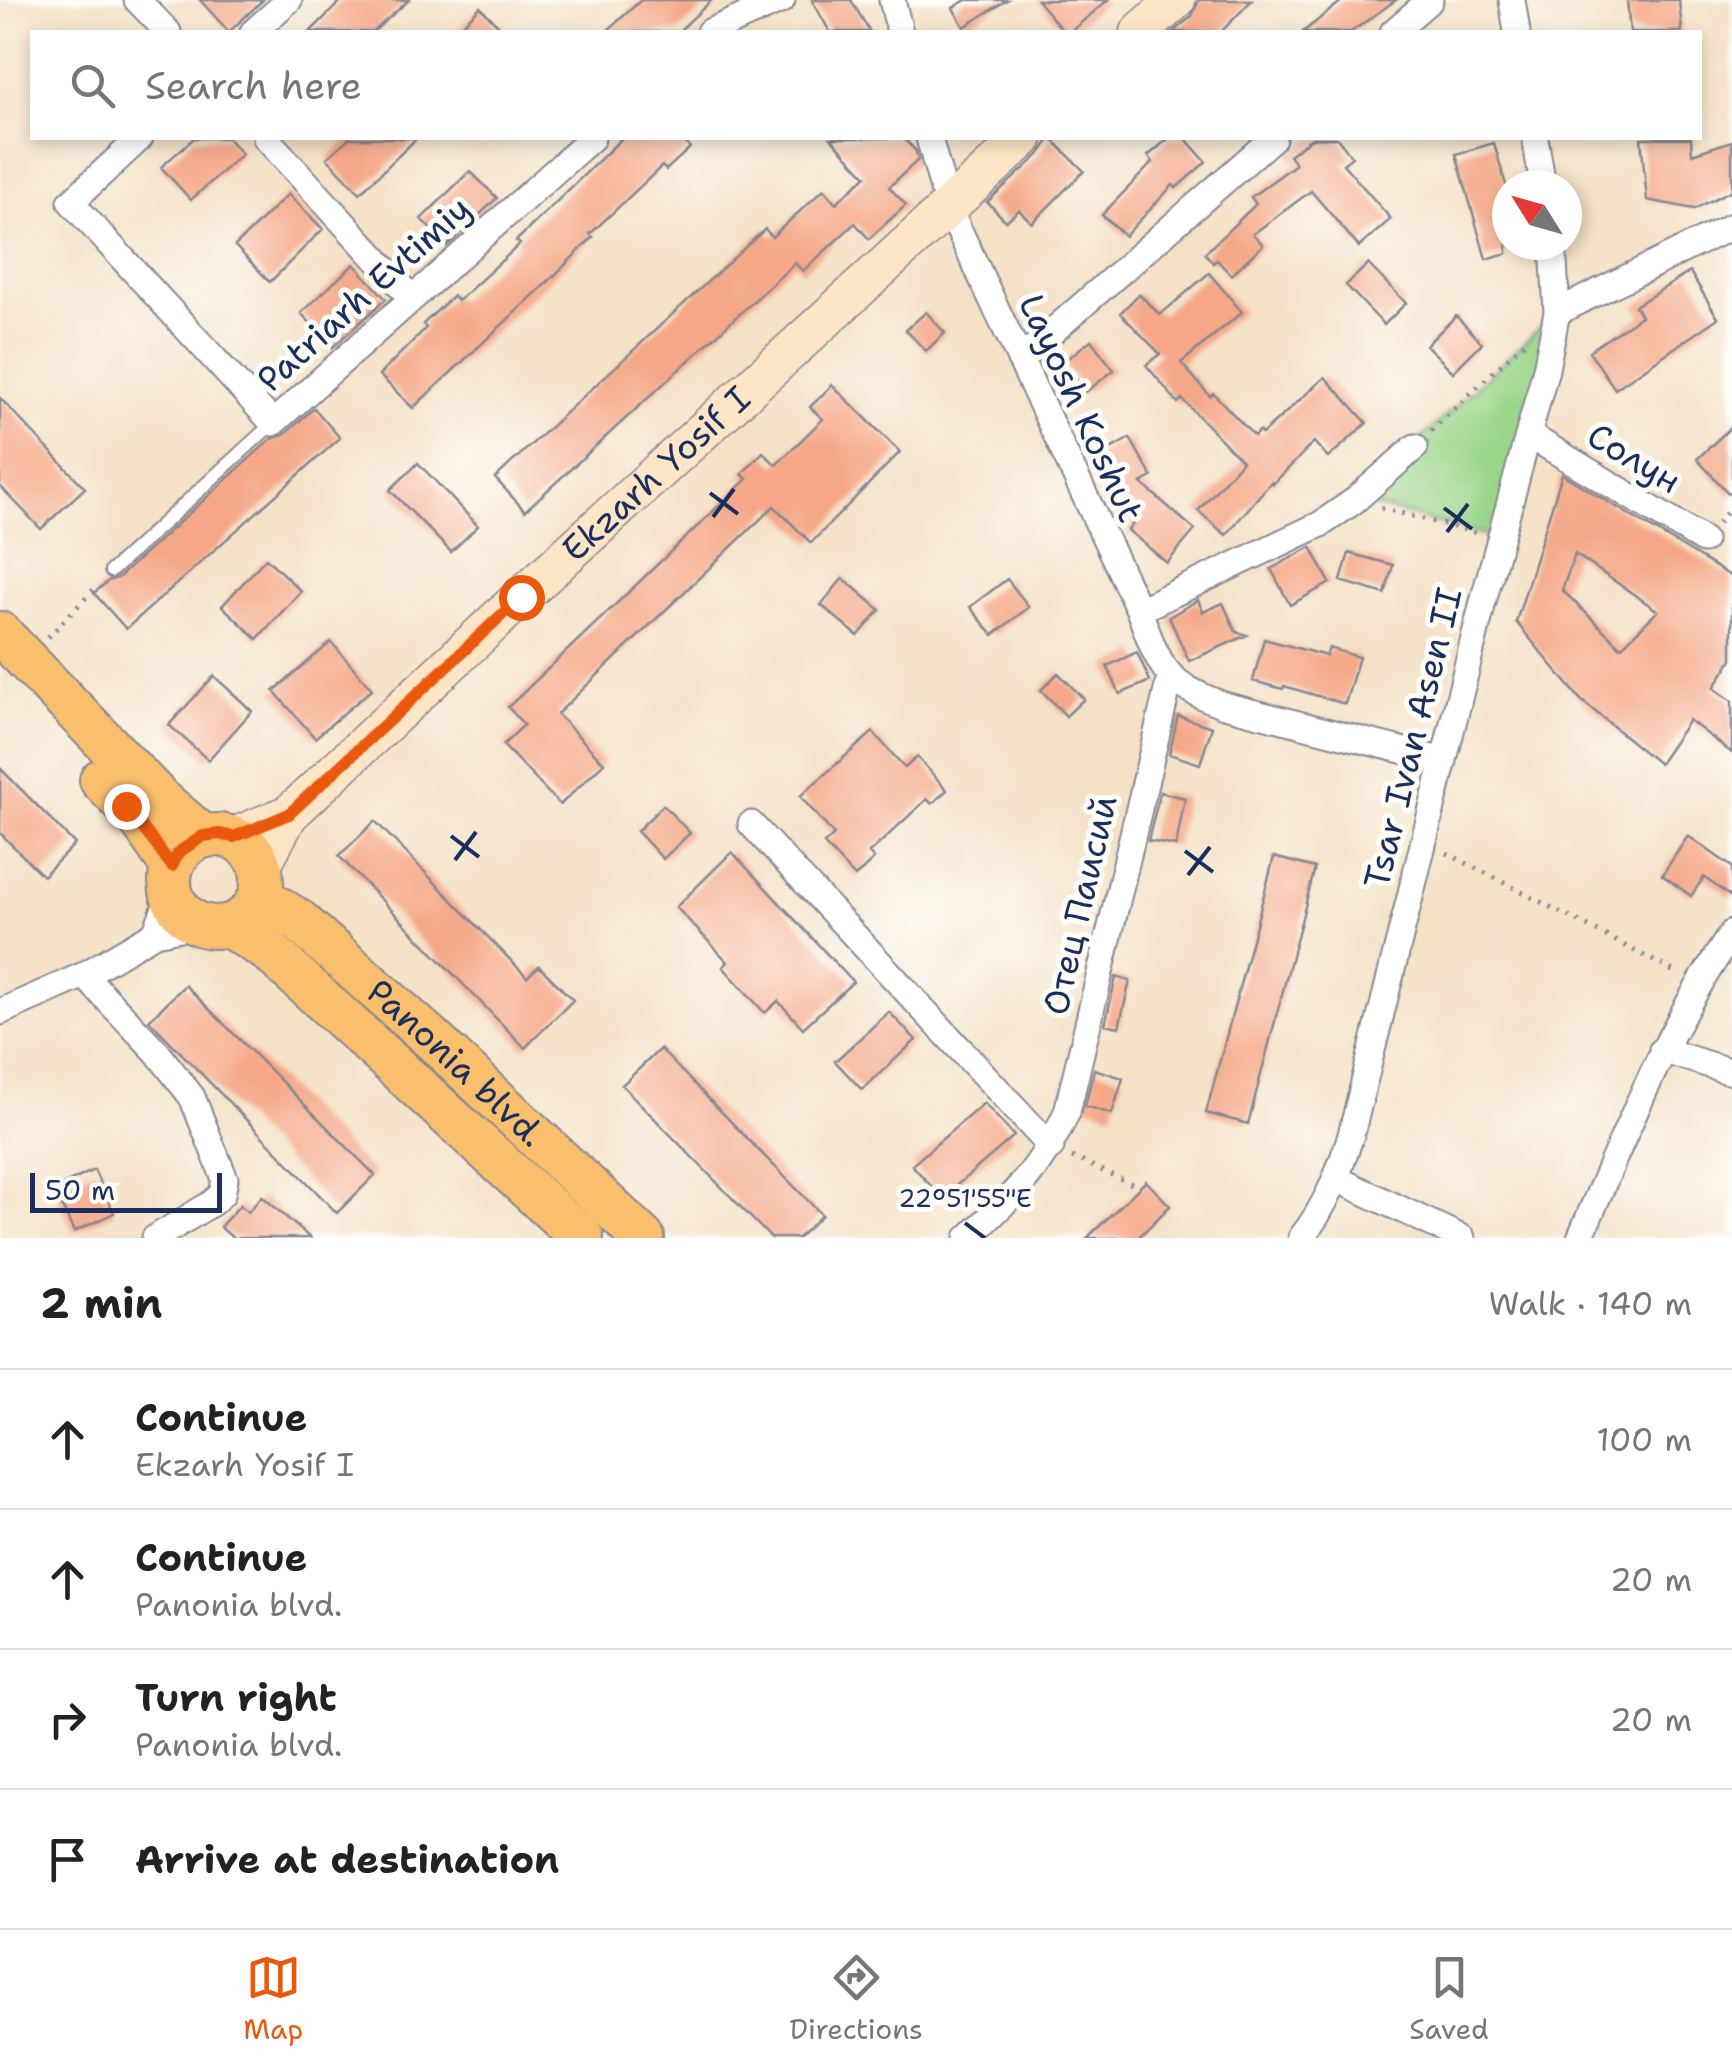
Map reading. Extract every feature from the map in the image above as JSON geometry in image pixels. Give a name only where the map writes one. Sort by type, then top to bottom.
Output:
[{"type":"main road","name":"Panonia blvd.","points":[[9,656],[161,800],[240,859],[298,921],[418,1027],[643,1238]]},
{"type":"main road","name":"Panonia blvd.","points":[[9,656],[140,820],[193,902],[270,952],[582,1238]]},
{"type":"main road","points":[[179,852],[240,859],[253,910],[193,902],[179,852]]},
{"type":"main road","points":[[532,1194],[562,1238]]},
{"type":"street","points":[[138,0],[166,30]]},
{"type":"street","points":[[255,30],[288,0]]},
{"type":"street","points":[[714,30],[782,0]]},
{"type":"street","points":[[892,0],[900,30]]},
{"type":"street","points":[[1142,30],[1176,0]]},
{"type":"street","points":[[1394,30],[1430,0]]},
{"type":"street","points":[[1512,0],[1517,30]]},
{"type":"street","points":[[138,140],[71,202],[273,423]]},
{"type":"street","points":[[268,140],[412,298]]},
{"type":"street","name":"Patriarh Evtimiy","points":[[273,423],[590,140]]},
{"type":"street","name":"Layosh Koshut","points":[[930,140],[948,207],[1139,610],[1155,654],[1170,678],[1193,694],[1224,705],[1444,761]]},
{"type":"street","name":"Ekzarh Yosif I","points":[[240,859],[1022,140]]},
{"type":"street","points":[[1020,360],[1271,140]]},
{"type":"street","points":[[1535,140],[1541,170]]},
{"type":"street","points":[[1558,312],[1732,226]]},
{"type":"street","name":"Tsar Ivan Asen II","points":[[1301,1238],[1316,1219],[1336,1178],[1351,1135],[1423,841],[1530,435],[1558,312],[1553,260]]},
{"type":"street","name":"Солун","points":[[1530,435],[1703,540]]},
{"type":"street","points":[[1139,610],[1321,524],[1354,501],[1415,447]]},
{"type":"street","name":"Отец Паисий","points":[[968,1238],[1023,1186],[1051,1147],[1066,1112],[1170,678]]},
{"type":"street","points":[[751,824],[1051,1147]]},
{"type":"street","points":[[0,1012],[84,974],[156,933],[193,902]]},
{"type":"street","points":[[156,933],[193,902]]},
{"type":"street","points":[[1580,1238],[1662,1050],[1697,984],[1732,934]]},
{"type":"street","points":[[84,974],[157,1052],[192,1097],[224,1179],[222,1194],[212,1204],[155,1238]]},
{"type":"street","points":[[1662,1050],[1732,1072]]},
{"type":"street","points":[[1336,1178],[1462,1238]]},
{"type":"lane","points":[[111,571],[273,423]]},
{"type":"path","points":[[1415,447],[1558,312]]},
{"type":"path","points":[[1354,501],[1500,540]]},
{"type":"path","points":[[9,656],[111,571]]},
{"type":"path","points":[[1423,841],[1697,984]]},
{"type":"path","points":[[1051,1147],[1132,1184]]},
{"type":"green space","points":[[1557,312],[1501,539],[1354,501]]},
{"type":"building","points":[[200,0],[263,0],[231,30]]},
{"type":"building","points":[[342,0],[409,0],[375,30],[312,30]]},
{"type":"building","points":[[641,0],[712,0],[680,30],[608,30]]},
{"type":"building","points":[[812,0],[851,0],[869,30],[829,30]]},
{"type":"building","points":[[966,0],[1007,0],[964,27],[953,8]]},
{"type":"building","points":[[1037,0],[1108,0],[1072,30],[1062,30]]},
{"type":"building","points":[[1199,0],[1252,0],[1223,30],[1175,30],[1192,16]]},
{"type":"building","points":[[1343,0],[1396,0],[1354,30],[1306,30]]},
{"type":"building","points":[[1627,0],[1679,0],[1682,30],[1630,30]]},
{"type":"building","points":[[480,7],[503,30],[457,30]]},
{"type":"building","points":[[192,140],[230,140],[242,154],[191,200],[161,167]]},
{"type":"building","points":[[347,140],[415,140],[360,193],[327,158]]},
{"type":"building","points":[[620,140],[683,140],[690,148],[666,170],[662,166],[590,234],[593,237],[553,277],[413,408],[379,375],[426,328],[423,324],[453,296],[458,301],[520,244],[516,241]]},
{"type":"building","points":[[833,140],[905,140],[916,151],[918,160],[889,187],[906,205],[869,239],[855,223],[803,271],[795,263],[525,511],[495,478],[765,229],[772,237],[824,189],[836,203],[866,176]]},
{"type":"building","points":[[1053,140],[1084,171],[1032,223],[1019,210],[1006,221],[987,202]]},
{"type":"building","points":[[1167,140],[1187,140],[1206,162],[1176,188],[1173,185],[1125,236],[1102,215],[1153,162],[1148,156]]},
{"type":"building","points":[[1309,140],[1339,140],[1352,157],[1343,164],[1391,219],[1359,247],[1311,191],[1253,234],[1263,245],[1231,275],[1205,253],[1256,204],[1251,197],[1296,164],[1289,155]]},
{"type":"building","points":[[1641,140],[1691,140],[1692,154],[1732,141],[1732,190],[1694,209],[1647,200]]},
{"type":"building","points":[[1494,143],[1502,170],[1492,170],[1492,257],[1486,259],[1456,154]]},
{"type":"building","points":[[470,171],[497,198],[447,246],[421,219]]},
{"type":"building","points":[[288,194],[323,229],[270,282],[235,246]]},
{"type":"building","points":[[354,264],[386,299],[333,347],[301,313]]},
{"type":"building","points":[[1368,264],[1406,303],[1384,325],[1346,285]]},
{"type":"building","points":[[1690,272],[1718,318],[1615,389],[1589,351],[1641,316],[1635,306]]},
{"type":"building","points":[[1209,273],[1242,312],[1181,363],[1210,396],[1213,393],[1254,436],[1259,431],[1262,434],[1325,377],[1367,423],[1328,458],[1314,442],[1271,482],[1226,535],[1198,511],[1242,461],[1182,399],[1178,403],[1146,365],[1160,354],[1120,313],[1139,294],[1160,315]]},
{"type":"building","points":[[926,312],[945,333],[926,351],[906,330]]},
{"type":"building","points":[[1456,316],[1482,343],[1453,372],[1426,345]]},
{"type":"building","points":[[1091,340],[1114,370],[1086,392],[1063,362]]},
{"type":"building","points":[[832,385],[900,452],[811,543],[774,506],[557,714],[604,763],[560,805],[503,745],[524,725],[508,707],[747,479],[742,474],[763,452],[776,465],[823,419],[810,407]]},
{"type":"building","points":[[0,398],[85,488],[41,529],[0,486]]},
{"type":"building","points":[[314,408],[340,438],[126,629],[94,593],[118,578],[271,439],[284,435]]},
{"type":"building","points":[[1732,426],[1732,497],[1697,459]]},
{"type":"building","points":[[1130,438],[1152,477],[1141,483],[1195,530],[1167,563],[1128,530],[1133,524],[1095,458]]},
{"type":"building","points":[[418,463],[478,526],[451,552],[390,490]]},
{"type":"building","points":[[1562,474],[1732,577],[1732,659],[1714,688],[1732,701],[1732,753],[1689,720],[1659,764],[1581,700],[1516,622]],"holes":[[[1575,554],[1658,611],[1621,647],[1562,590]]]},
{"type":"building","points":[[1311,547],[1330,583],[1290,605],[1271,569]]},
{"type":"building","points":[[1349,553],[1393,565],[1385,594],[1341,581]]},
{"type":"building","points":[[266,558],[301,591],[257,639],[222,606]]},
{"type":"building","points":[[843,578],[880,610],[858,636],[821,605]]},
{"type":"building","points":[[1007,579],[1029,607],[993,635],[970,607]]},
{"type":"building","points":[[1198,600],[1203,612],[1223,603],[1236,632],[1247,635],[1189,661],[1169,617]]},
{"type":"building","points":[[1264,639],[1326,656],[1329,648],[1359,657],[1345,704],[1253,681]]},
{"type":"building","points":[[331,642],[372,689],[315,738],[274,691]]},
{"type":"building","points":[[1137,652],[1150,681],[1120,694],[1107,666]]},
{"type":"building","points":[[1058,673],[1084,699],[1066,716],[1041,690]]},
{"type":"building","points":[[214,676],[252,711],[208,760],[169,725]]},
{"type":"building","points":[[1178,716],[1212,727],[1200,764],[1169,754]]},
{"type":"building","points":[[873,732],[905,768],[917,757],[947,790],[932,804],[927,799],[869,853],[874,859],[855,877],[824,844],[834,835],[800,796]]},
{"type":"building","points":[[0,768],[75,844],[43,876],[0,833]]},
{"type":"building","points":[[1160,792],[1185,798],[1176,846],[1148,841]]},
{"type":"building","points":[[663,805],[690,833],[663,859],[637,831]]},
{"type":"building","points":[[375,821],[527,977],[539,966],[573,1000],[525,1048],[339,856]]},
{"type":"building","points":[[1688,836],[1732,867],[1732,898],[1704,877],[1691,896],[1662,875]]},
{"type":"building","points":[[732,852],[853,982],[803,1028],[778,1001],[765,1013],[723,967],[728,962],[676,907]]},
{"type":"building","points":[[1274,857],[1315,868],[1248,1124],[1206,1113]]},
{"type":"building","points":[[1116,977],[1130,981],[1119,1027],[1105,1024]]},
{"type":"building","points":[[185,985],[375,1175],[337,1213],[149,1020]]},
{"type":"building","points":[[889,1012],[916,1040],[862,1090],[835,1061]]},
{"type":"building","points":[[660,1049],[822,1215],[798,1238],[771,1238],[622,1085]]},
{"type":"building","points":[[1094,1069],[1123,1078],[1112,1114],[1085,1106]]},
{"type":"building","points":[[984,1103],[1014,1136],[942,1198],[912,1165]]},
{"type":"building","points":[[94,1170],[114,1213],[74,1232],[54,1189]]},
{"type":"building","points":[[1146,1181],[1170,1206],[1138,1238],[1087,1238]]},
{"type":"building","points":[[262,1196],[310,1238],[233,1238],[220,1227],[240,1205],[248,1212]]},
{"type":"route","points":[[126,806],[172,866],[179,852],[203,836],[234,837],[289,814],[521,597]]}]
